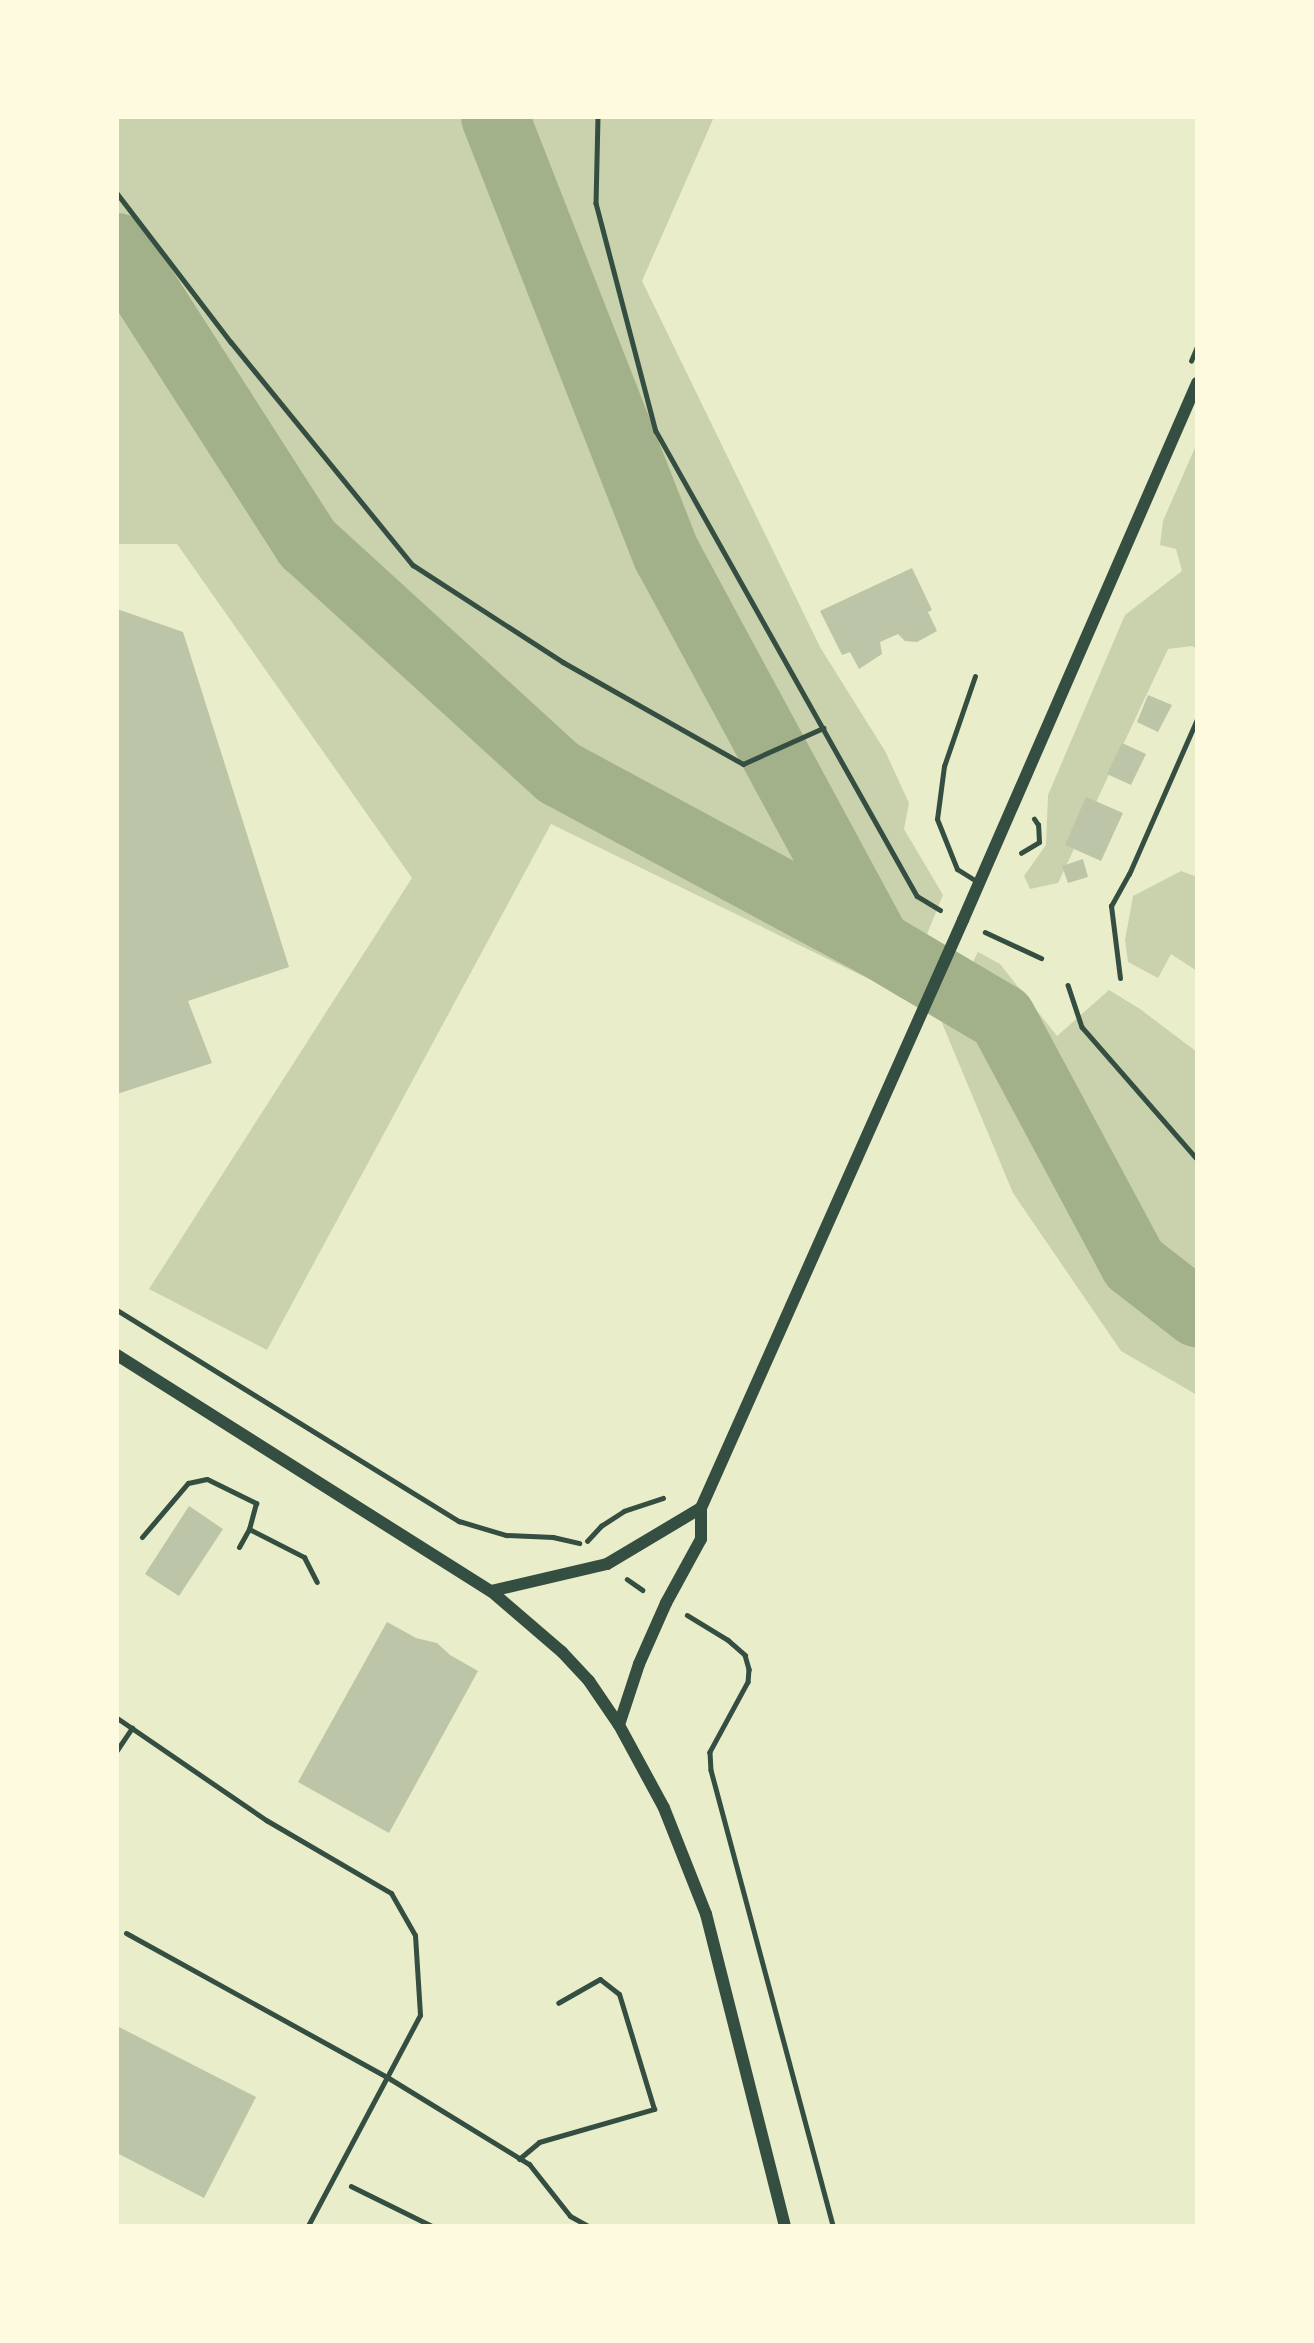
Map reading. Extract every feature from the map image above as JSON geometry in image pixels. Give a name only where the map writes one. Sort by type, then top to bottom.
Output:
[{"type":"street","points":[[619,1725],[639,1664],[666,1603],[701,1539],[701,1508],[963,920],[1197,383]]},
{"type":"street","points":[[117,1355],[491,1591],[571,1661],[589,1681],[619,1725],[664,1808],[706,1914],[785,2226]]},
{"type":"street","points":[[491,1591],[607,1564],[701,1508]]},
{"type":"lane","points":[[975,676],[944,766],[937,819],[957,869],[979,883]]},
{"type":"lane","points":[[1120,978],[1111,906],[1129,874],[1197,719]]},
{"type":"lane","points":[[142,1537],[188,1483],[207,1479],[256,1503],[249,1529],[239,1547]]},
{"type":"lane","points":[[249,1529],[304,1557],[317,1583]]},
{"type":"lane","points":[[117,1718],[266,1820],[391,1893],[415,1935],[420,2015],[308,2226]]},
{"type":"lane","points":[[117,1750],[132,1728]]},
{"type":"lane","points":[[126,1933],[387,2077],[529,2164],[570,2216],[588,2226]]},
{"type":"lane","points":[[519,2158],[540,2141],[654,2109],[619,1994],[600,1979],[558,2003]]},
{"type":"path","points":[[598,117],[596,203],[656,431],[917,896],[1041,958]]},
{"type":"path","points":[[117,193],[231,342],[413,565],[563,662],[743,764],[823,729]]},
{"type":"path","points":[[1068,985],[1082,1027],[1197,1159]]},
{"type":"path","points":[[117,1310],[459,1521],[506,1535],[553,1537],[584,1544],[638,1588],[728,1640],[745,1656],[749,1669],[748,1682],[710,1752],[711,1770],[833,2226]]},
{"type":"path","points":[[584,1544],[601,1526],[624,1511],[667,1498]]},
{"type":"path","points":[[333,2177],[432,2226]]},
{"type":"green space","points":[[117,117],[714,117],[642,281],[820,647],[885,751],[909,803],[904,829],[943,895],[901,998],[873,981],[551,824],[267,1350],[149,1289],[412,878],[177,544],[117,544]]},
{"type":"green space","points":[[1197,443],[1197,649],[1192,646],[1168,649],[1058,883],[1030,889],[1024,876],[1046,845],[1048,795],[1125,615],[1182,571],[1176,549],[1160,545],[1163,521]]},
{"type":"green space","points":[[1181,871],[1197,877],[1197,971],[1171,954],[1158,978],[1128,962],[1125,940],[1133,896]]},
{"type":"green space","points":[[978,952],[1000,964],[1057,1036],[1109,990],[1140,1009],[1197,1052],[1197,1395],[1121,1351],[1013,1193],[942,1023]]},
{"type":"building","points":[[912,568],[932,610],[928,612],[937,631],[917,642],[905,641],[898,634],[880,642],[882,654],[859,669],[850,652],[842,655],[820,611]]},
{"type":"building","points":[[117,609],[183,632],[289,967],[188,1001],[212,1063],[117,1094]]},
{"type":"building","points":[[1148,695],[1172,705],[1158,732],[1137,722]]},
{"type":"building","points":[[1122,743],[1146,754],[1131,785],[1107,774]]},
{"type":"building","points":[[1086,797],[1123,813],[1101,861],[1065,845]]},
{"type":"building","points":[[1083,859],[1088,877],[1068,883],[1062,866]]},
{"type":"building","points":[[189,1506],[223,1529],[179,1596],[145,1574]]},
{"type":"building","points":[[387,1622],[416,1638],[437,1643],[450,1655],[478,1671],[389,1833],[298,1782]]},
{"type":"building","points":[[117,2026],[256,2097],[204,2198],[117,2153]]},
{"type":"waterway","points":[[495,117],[667,555],[877,944]]},
{"type":"waterway","points":[[117,247],[308,544],[559,773],[877,944],[1002,1018],[1134,1264],[1197,1313]]}]
